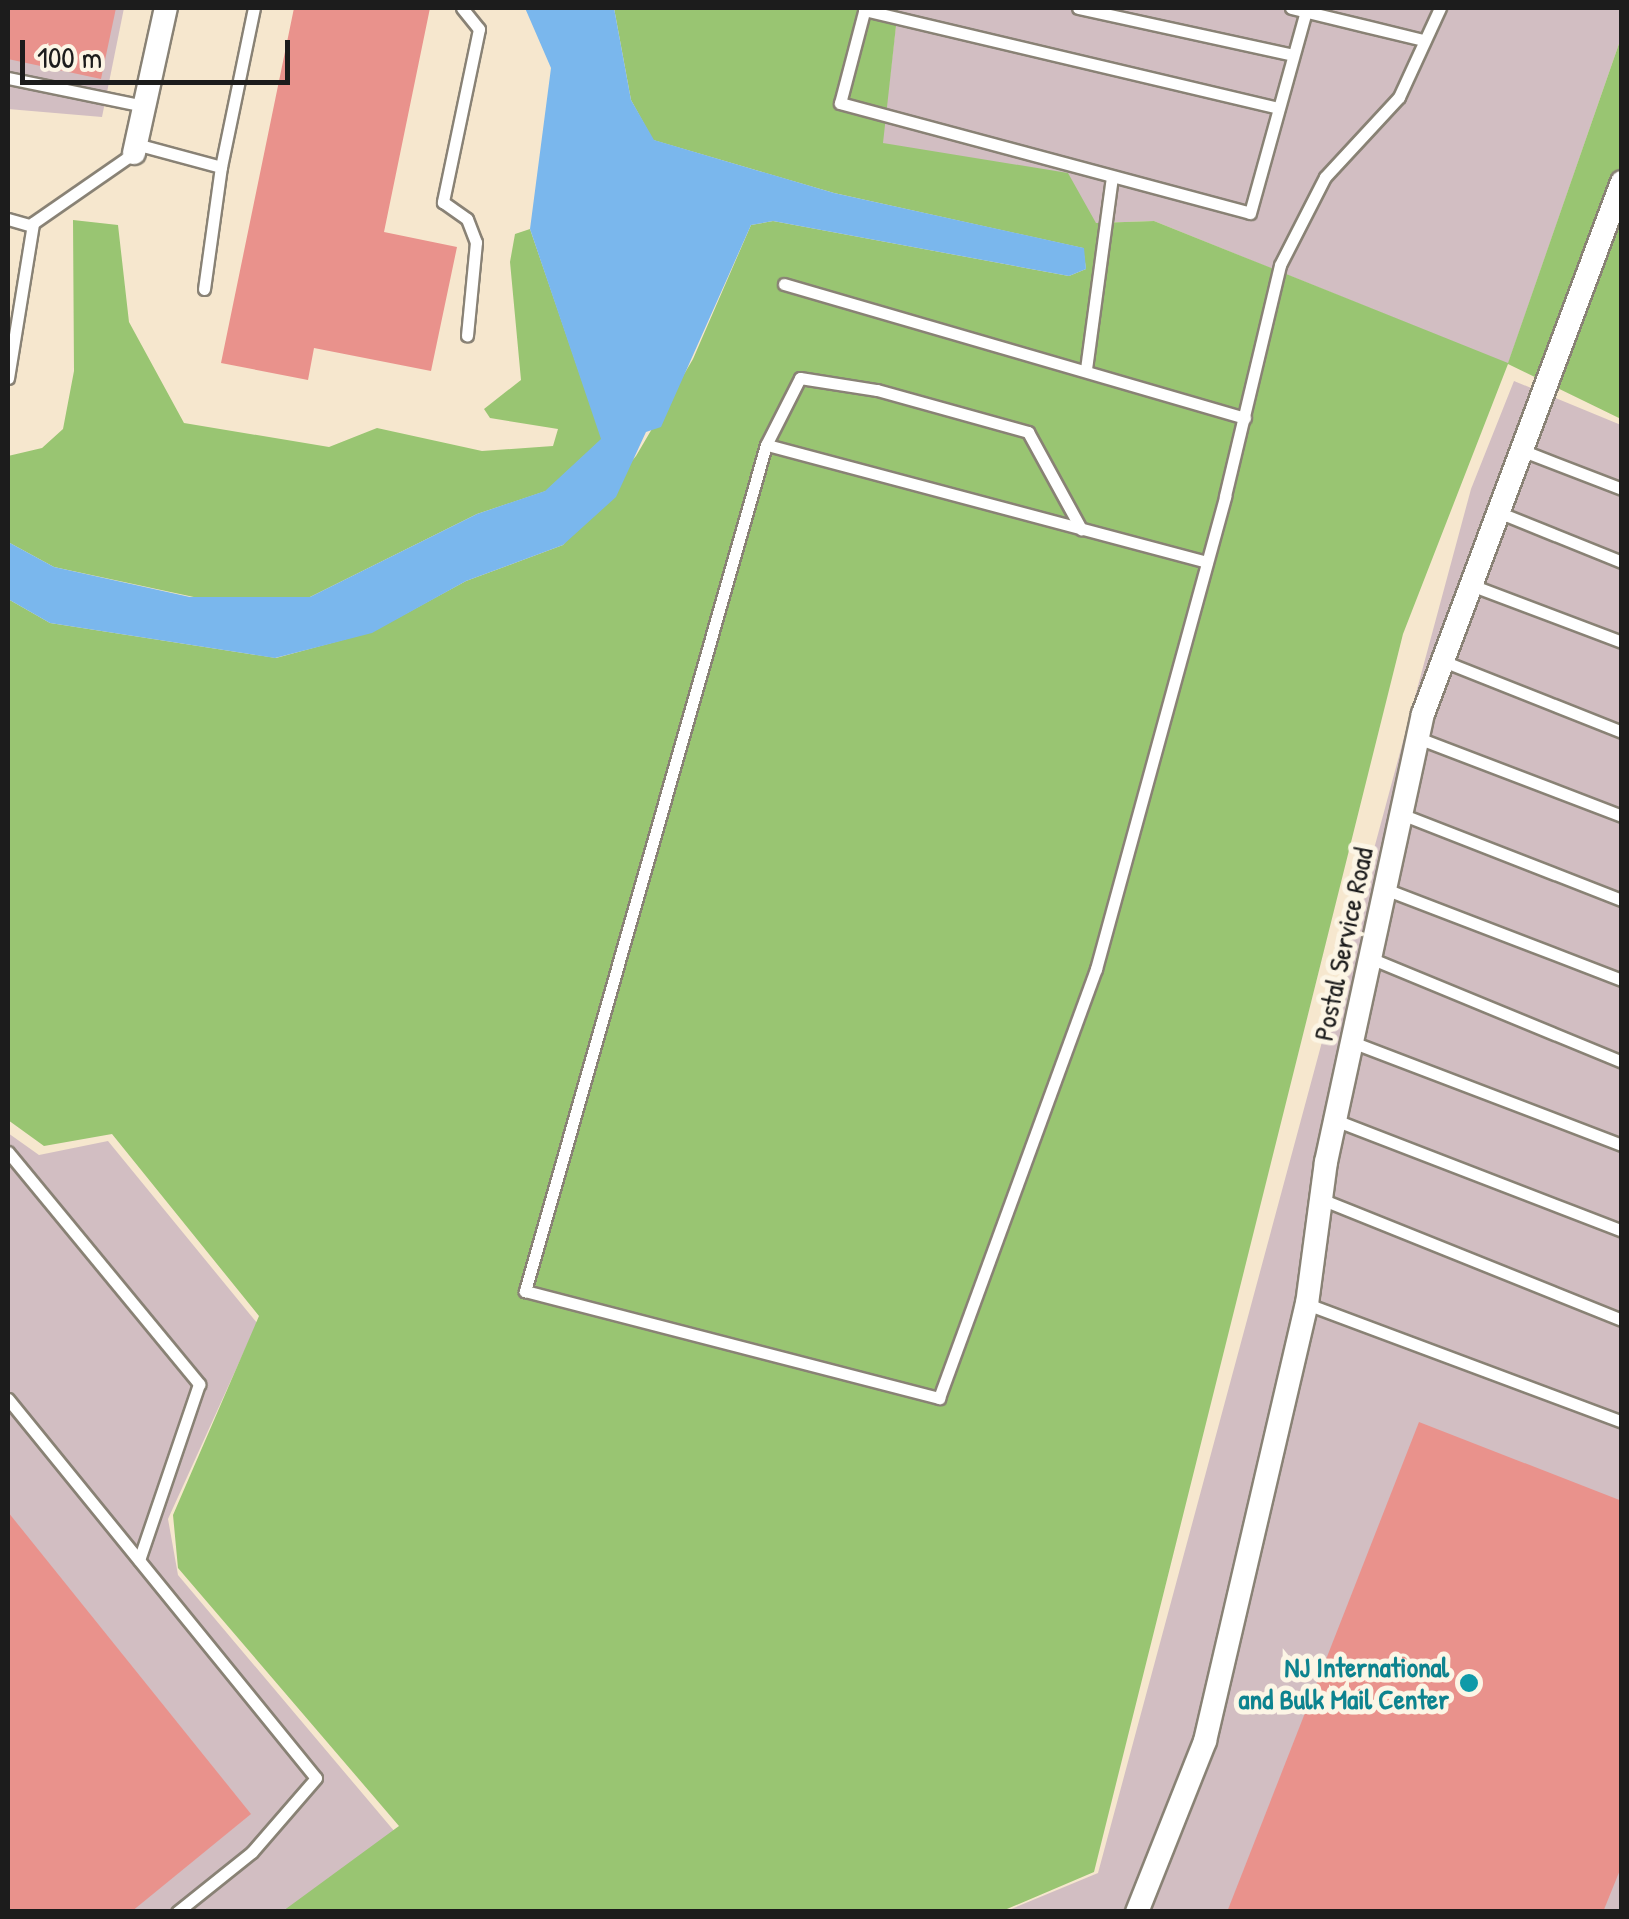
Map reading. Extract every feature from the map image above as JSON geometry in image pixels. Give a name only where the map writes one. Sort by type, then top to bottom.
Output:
[{"type":"street","points":[[135,148],[166,8]]},
{"type":"street","name":"Postal Service Road","points":[[1137,1912],[1206,1741],[1306,1304],[1335,1120],[1418,738],[1471,584],[1622,182]]},
{"type":"lane","points":[[204,290],[221,167],[254,8]]},
{"type":"lane","points":[[462,8],[480,29],[443,202],[467,219],[476,242],[467,336]]},
{"type":"lane","points":[[1078,8],[1294,55]]},
{"type":"lane","points":[[1290,8],[1423,40]]},
{"type":"lane","points":[[1081,529],[1028,432],[877,390],[800,378],[766,445],[525,1291],[940,1398],[1096,969],[1296,224],[1325,177],[1399,97],[1440,8]]},
{"type":"lane","points":[[1279,108],[865,9],[840,103],[1250,213],[1306,11]]},
{"type":"lane","points":[[8,78],[144,106]]},
{"type":"lane","points":[[8,378],[32,226],[135,148],[221,167]]},
{"type":"lane","points":[[1086,370],[1112,177]]},
{"type":"lane","points":[[8,218],[32,226]]},
{"type":"lane","points":[[784,284],[1245,418]]},
{"type":"lane","points":[[766,445],[1207,562]]},
{"type":"lane","points":[[1522,450],[1622,489]]},
{"type":"lane","points":[[1498,512],[1622,562]]},
{"type":"lane","points":[[1471,584],[1622,642]]},
{"type":"lane","points":[[1443,661],[1622,732]]},
{"type":"lane","points":[[1418,738],[1622,816]]},
{"type":"lane","points":[[1401,814],[1622,900]]},
{"type":"lane","points":[[1385,888],[1622,980]]},
{"type":"lane","points":[[1370,958],[1622,1062]]},
{"type":"lane","points":[[1352,1042],[1622,1146]]},
{"type":"lane","points":[[1335,1120],[1622,1231]]},
{"type":"lane","points":[[8,1152],[199,1384],[139,1560]]},
{"type":"lane","points":[[1321,1199],[1622,1320]]},
{"type":"lane","points":[[1306,1304],[1622,1422]]},
{"type":"lane","points":[[8,1399],[316,1778],[252,1852],[177,1912]]},
{"type":"shaded area","points":[[8,8],[124,8],[102,117],[8,109]]},
{"type":"shaded area","points":[[898,8],[1621,8],[1621,38],[1508,364],[1154,221],[1096,223],[882,143]]},
{"type":"shaded area","name":"NJ International and Bulk Mail Center","points":[[1514,381],[1621,425],[1621,1911],[1004,1912],[1098,1873],[1471,489]]},
{"type":"shaded area","points":[[8,1133],[39,1155],[108,1141],[257,1323],[168,1519],[178,1575],[395,1832],[285,1911],[8,1911]]},
{"type":"green space","points":[[614,8],[898,8],[883,143],[1068,173],[1096,223],[1154,221],[1508,363],[1621,38],[1621,419],[1508,364],[1403,634],[1094,1872],[1000,1912],[283,1911],[399,1826],[178,1568],[173,1515],[259,1316],[112,1134],[44,1146],[8,1120],[8,599],[50,623],[276,658],[372,632],[466,581],[563,545],[636,456],[693,359],[751,225],[773,221],[1069,276],[1086,269],[1083,248],[834,193],[653,140],[631,100]]},
{"type":"green space","points":[[73,220],[118,225],[129,322],[184,423],[329,447],[377,428],[482,451],[553,446],[558,429],[490,418],[484,409],[521,380],[510,262],[515,234],[530,229],[602,439],[546,491],[477,514],[310,597],[217,602],[54,567],[8,542],[8,456],[42,448],[63,429],[74,371]]},
{"type":"water","points":[[525,8],[614,8],[631,100],[654,140],[834,193],[1084,248],[1086,269],[1069,276],[773,221],[751,225],[661,427],[646,432],[616,497],[563,545],[466,581],[372,633],[275,658],[50,623],[8,599],[8,542],[54,567],[190,597],[310,597],[477,514],[545,491],[601,439],[530,229],[551,68]]},
{"type":"building","points":[[8,8],[116,8],[101,79],[8,59]]},
{"type":"building","points":[[294,8],[430,8],[384,232],[457,247],[431,371],[314,348],[308,380],[221,363]]},
{"type":"building","name":"NJ International and Bulk Mail Center","points":[[1419,1422],[1622,1501],[1622,1865],[1603,1912],[1227,1912]]},
{"type":"building","points":[[8,1512],[251,1814],[131,1912],[8,1912]]},
{"type":"place","name":"NJ International and Bulk Mail Center","points":[[1469,1683]]}]
